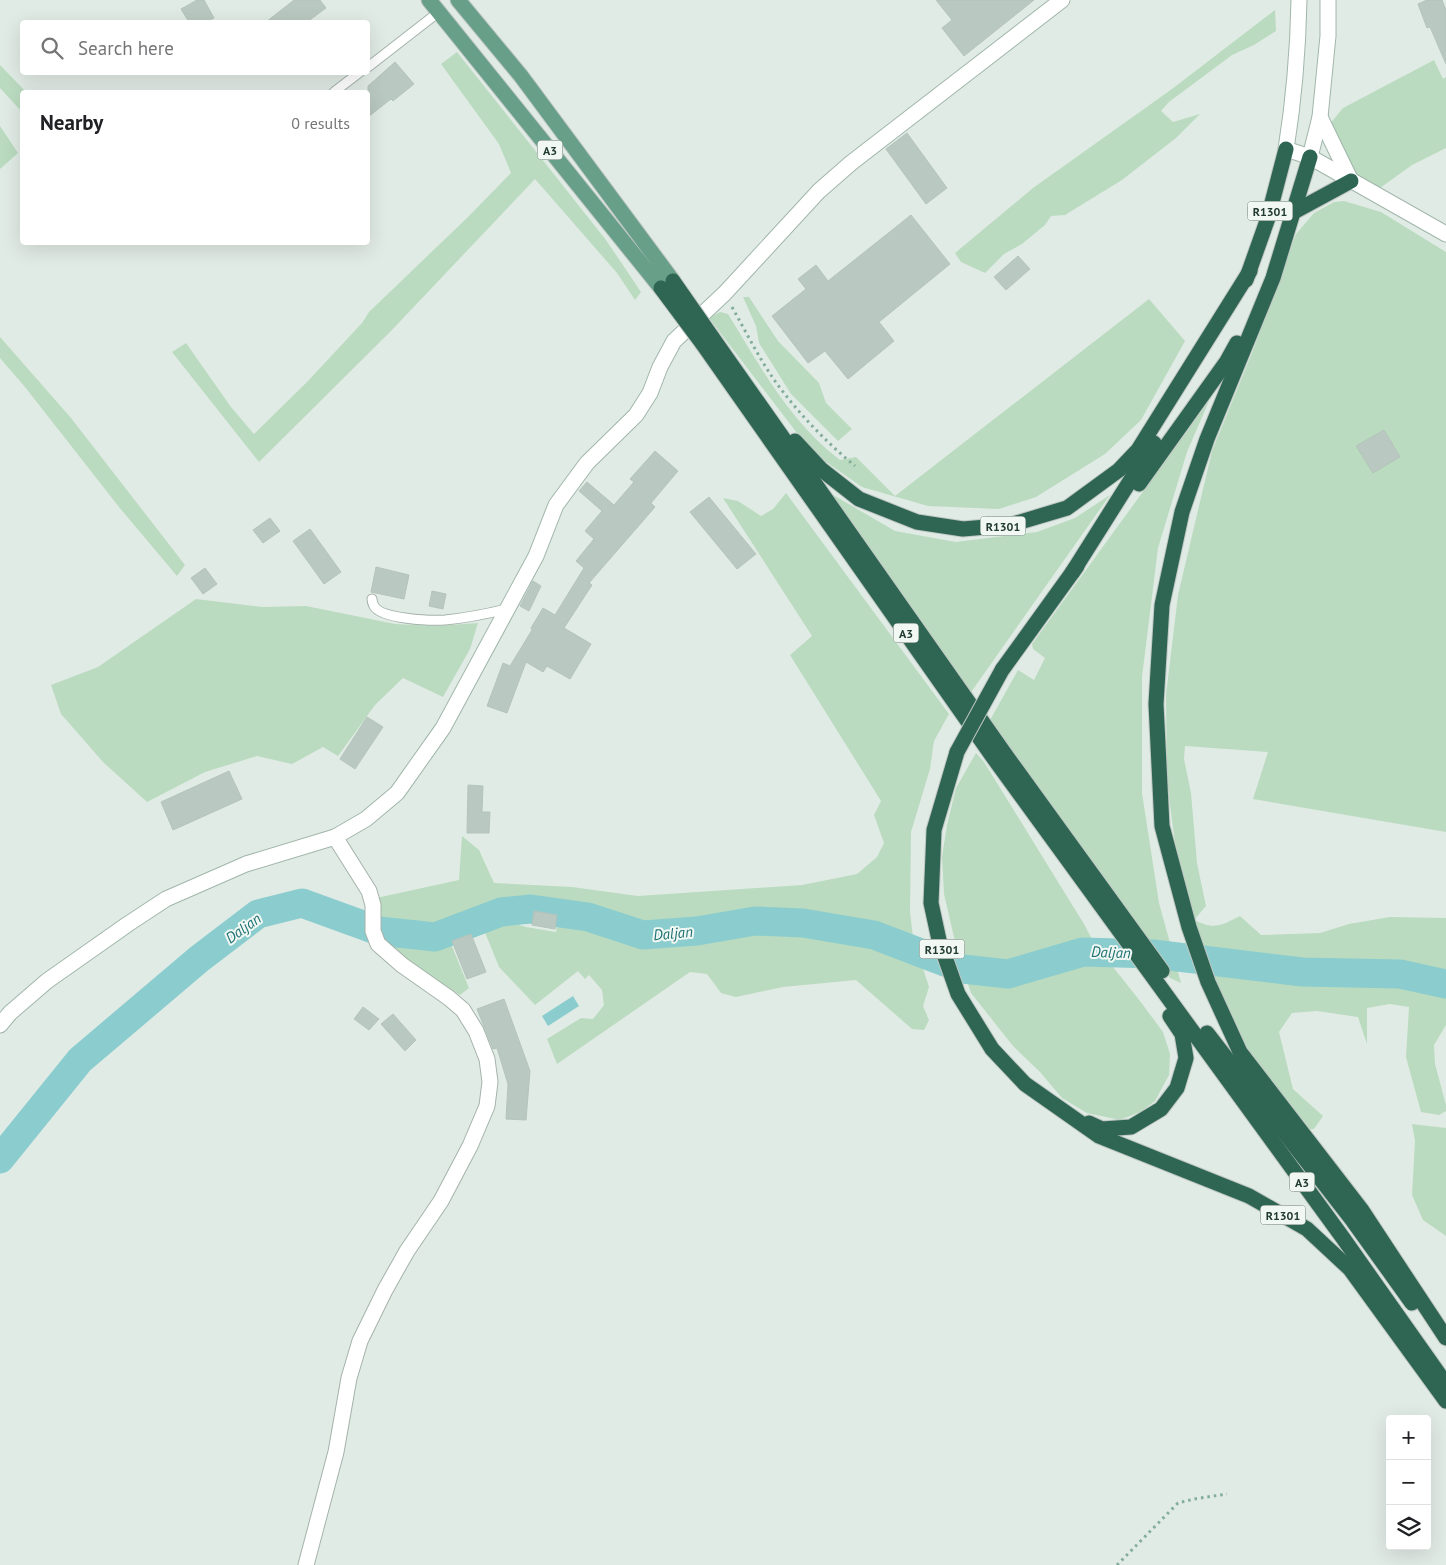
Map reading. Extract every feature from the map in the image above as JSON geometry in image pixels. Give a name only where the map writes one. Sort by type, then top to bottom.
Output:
[{"type":"highway","name":"R1301","points":[[1072,573],[1217,344],[1250,270],[1268,218],[1286,150]]},
{"type":"highway","name":"R1301","points":[[1310,157],[1273,278],[1207,439],[1185,503],[1162,605],[1156,704],[1162,826],[1189,927],[1208,982],[1240,1052],[1362,1209],[1446,1338]]},
{"type":"highway","points":[[1292,213],[1351,181]]},
{"type":"highway","name":"R1301","points":[[710,337],[789,434],[822,470],[859,498],[916,522],[963,529],[1010,525],[1067,508],[1119,470],[1138,450],[1250,270]]},
{"type":"highway","name":"R1301","points":[[1273,278],[1227,361],[1135,490],[1002,670],[957,752],[934,830],[931,903],[939,940],[958,994],[992,1049],[1025,1084],[1098,1136],[1249,1196],[1307,1229],[1350,1269],[1446,1401]]},
{"type":"highway","name":"A3","points":[[667,285],[710,337],[1006,754],[1113,921]]},
{"type":"highway","name":"A3","points":[[710,337],[995,760],[1157,980],[1446,1384]]},
{"type":"highway","name":"A3","points":[[1157,980],[1217,1047],[1353,1221],[1446,1350]]},
{"type":"highway","name":"R1301","points":[[1058,1109],[1102,1130],[1131,1127],[1161,1109],[1177,1088],[1186,1058],[1182,1034],[1157,980]]},
{"type":"main road","name":"A3","points":[[458,0],[521,76],[667,285]]},
{"type":"main road","name":"A3","points":[[434,6],[667,285]]},
{"type":"street","points":[[0,1025],[10,1013],[47,981],[166,899],[246,864],[335,837],[366,819],[397,793],[443,728],[536,556],[556,506],[587,464],[636,415],[650,392],[660,367],[674,342],[725,294],[819,191],[851,163],[1062,0]]},
{"type":"street","name":"R1301","points":[[1286,150],[1294,104],[1299,0]]},
{"type":"street","name":"R1301","points":[[1310,157],[1320,117],[1328,36],[1328,0]]},
{"type":"street","points":[[1320,117],[1351,181]]},
{"type":"street","points":[[1286,150],[1310,157],[1446,234]]},
{"type":"street","points":[[306,1565],[336,1452],[349,1378],[360,1341],[384,1290],[407,1251],[441,1201],[470,1146],[487,1106],[490,1082],[487,1059],[476,1030],[463,1010],[402,965],[378,944],[373,931],[373,905],[369,891],[335,837]]},
{"type":"lane","points":[[370,65],[434,6]]},
{"type":"lane","points":[[337,90],[356,75]]},
{"type":"lane","points":[[372,599],[374,608],[383,614],[396,617],[444,620],[476,616],[507,609]]},
{"type":"path","points":[[725,294],[774,379],[794,406],[834,448],[855,466]]},
{"type":"path","points":[[1117,1565],[1178,1503],[1228,1494]]},
{"type":"green space","points":[[1275,10],[1276,31],[1254,45],[1232,55],[1169,102],[1161,111],[1173,122],[1200,114],[1176,138],[1122,180],[1065,215],[1051,216],[1045,225],[1022,244],[1004,254],[985,273],[961,262],[955,253],[1033,188],[1172,89]]},
{"type":"green space","points":[[457,52],[606,240],[641,292],[635,300],[617,273],[535,179],[391,331],[259,462],[172,352],[186,343],[231,407],[254,434],[307,382],[362,323],[369,312],[511,173],[499,144],[441,64]]},
{"type":"green space","points":[[1434,60],[1443,79],[1446,77],[1446,148],[1412,165],[1380,188],[1355,175],[1329,125],[1343,108]]},
{"type":"green space","points":[[0,65],[24,90],[20,90],[20,110],[0,88]]},
{"type":"green space","points":[[0,126],[18,153],[0,169]]},
{"type":"green space","points":[[1344,201],[1381,212],[1446,252],[1446,832],[1253,799],[1268,752],[1185,746],[1184,759],[1191,793],[1197,863],[1206,906],[1194,920],[1177,859],[1167,781],[1166,695],[1178,595],[1212,451],[1252,353],[1296,234],[1314,213],[1334,202]]},
{"type":"green space","points":[[743,297],[749,297],[778,341],[819,383],[826,403],[852,429],[838,441],[791,394],[759,343],[756,326]]},
{"type":"green space","points":[[1149,299],[1185,341],[1141,420],[1105,454],[1036,497],[999,509],[928,506],[862,487],[822,459],[800,437],[709,318],[720,312],[728,314],[777,392],[806,428],[840,460],[856,457],[895,496]]},
{"type":"green space","points":[[0,337],[71,418],[185,565],[177,576],[119,507],[0,358]]},
{"type":"green space","points":[[1209,401],[1187,452],[1158,548],[1142,677],[1142,793],[1159,903],[1181,983],[1170,978],[1145,940],[989,722],[1018,670],[1034,680],[1045,658],[1033,649],[1032,644]]},
{"type":"green space","points":[[828,492],[895,531],[956,542],[1037,532],[1075,518],[1110,495],[969,695]]},
{"type":"green space","points":[[786,493],[949,714],[934,741],[930,769],[911,832],[910,912],[913,937],[929,987],[923,1006],[929,1020],[924,1030],[912,1029],[856,980],[783,987],[736,997],[721,993],[707,974],[690,972],[557,1064],[547,1039],[581,1018],[593,1019],[604,1005],[602,990],[589,975],[585,979],[578,971],[535,1005],[499,967],[484,930],[479,927],[449,939],[469,988],[460,995],[388,948],[380,938],[376,898],[459,880],[462,836],[479,850],[494,883],[572,887],[638,896],[802,885],[857,874],[877,857],[884,843],[874,815],[881,801],[790,655],[812,636],[723,498],[738,501],[761,516],[773,509]],"holes":[[[536,904],[560,907],[556,932],[509,922],[511,905]]]},
{"type":"green space","points":[[196,599],[262,607],[306,606],[395,624],[436,626],[478,623],[470,649],[443,697],[403,678],[375,705],[338,756],[323,747],[292,764],[257,756],[205,772],[147,802],[103,762],[61,714],[51,685],[98,667]]},
{"type":"green space","points":[[976,753],[984,762],[1094,943],[1163,1032],[1170,1054],[1169,1075],[1155,1101],[1142,1111],[1120,1120],[1087,1113],[1062,1098],[1040,1072],[1013,1046],[971,993],[957,950],[944,894],[942,857],[956,788]]},
{"type":"green space","points":[[1240,916],[1261,935],[1320,933],[1349,924],[1390,917],[1446,918],[1446,1025],[1434,1045],[1435,1064],[1446,1111],[1439,1115],[1421,1112],[1406,1057],[1409,1007],[1390,1004],[1367,1008],[1367,1044],[1358,1017],[1317,1011],[1292,1013],[1279,1032],[1293,1089],[1323,1116],[1314,1129],[1304,1129],[1238,1037],[1214,983],[1194,920],[1207,925],[1217,926]]},
{"type":"green space","points":[[1412,1124],[1446,1128],[1446,1236],[1423,1220],[1412,1195],[1415,1141]]},
{"type":"water","points":[[573,996],[579,1006],[548,1026],[542,1016]]},
{"type":"building","points":[[197,0],[204,0],[214,18],[210,20],[188,20],[181,9]]},
{"type":"building","points":[[294,0],[320,0],[326,8],[310,20],[269,20]]},
{"type":"building","points":[[936,0],[1034,0],[964,56],[942,28],[952,20]]},
{"type":"building","points":[[1427,0],[1442,0],[1446,10],[1446,64],[1430,27],[1427,28],[1418,4]]},
{"type":"building","points":[[395,62],[414,84],[393,101],[391,99],[370,115],[370,90],[368,90],[368,86]]},
{"type":"building","points":[[907,133],[947,188],[926,204],[886,149]]},
{"type":"building","points":[[911,215],[950,264],[879,322],[894,341],[848,379],[825,351],[808,363],[772,316],[806,289],[798,279],[816,265],[828,281]]},
{"type":"building","points":[[1018,256],[1030,269],[1006,290],[994,277]]},
{"type":"building","points":[[1384,430],[1400,457],[1373,473],[1356,446]]},
{"type":"building","points":[[655,451],[678,471],[651,503],[655,507],[589,583],[592,585],[564,628],[591,644],[570,679],[547,666],[543,672],[526,662],[507,713],[487,706],[503,663],[510,666],[543,608],[555,615],[584,568],[576,561],[594,539],[585,531],[602,511],[579,491],[587,482],[614,505],[634,482],[630,479]]},
{"type":"building","points":[[709,497],[756,554],[737,569],[690,512]]},
{"type":"building","points":[[270,518],[280,531],[263,543],[253,530]]},
{"type":"building","points":[[310,529],[341,572],[324,584],[293,541]]},
{"type":"building","points":[[376,567],[409,575],[404,599],[371,592]]},
{"type":"building","points":[[205,568],[217,584],[203,594],[191,578]]},
{"type":"building","points":[[533,581],[541,586],[529,611],[520,606]]},
{"type":"building","points":[[432,591],[446,594],[443,609],[429,606]]},
{"type":"building","points":[[367,717],[383,727],[355,769],[340,759]]},
{"type":"building","points":[[229,771],[242,799],[173,830],[161,802]]},
{"type":"building","points":[[468,785],[483,786],[482,812],[490,812],[489,833],[467,833]]},
{"type":"building","points":[[534,911],[557,915],[555,929],[532,925]]},
{"type":"building","points":[[471,934],[486,972],[467,979],[452,941]]},
{"type":"building","points":[[504,999],[530,1071],[526,1120],[506,1119],[508,1084],[497,1048],[493,1049],[477,1009]]},
{"type":"building","points":[[363,1007],[379,1019],[369,1030],[354,1019]]},
{"type":"building","points":[[393,1014],[416,1040],[405,1051],[381,1024]]},
{"type":"waterway","name":"Daljan","points":[[0,1159],[80,1060],[199,959],[258,914],[302,903],[379,931],[435,937],[501,912],[531,909],[588,917],[643,935],[697,931],[755,921],[803,923],[874,935],[963,969],[1008,974],[1083,952],[1153,954],[1302,972],[1400,974],[1446,984]]}]
